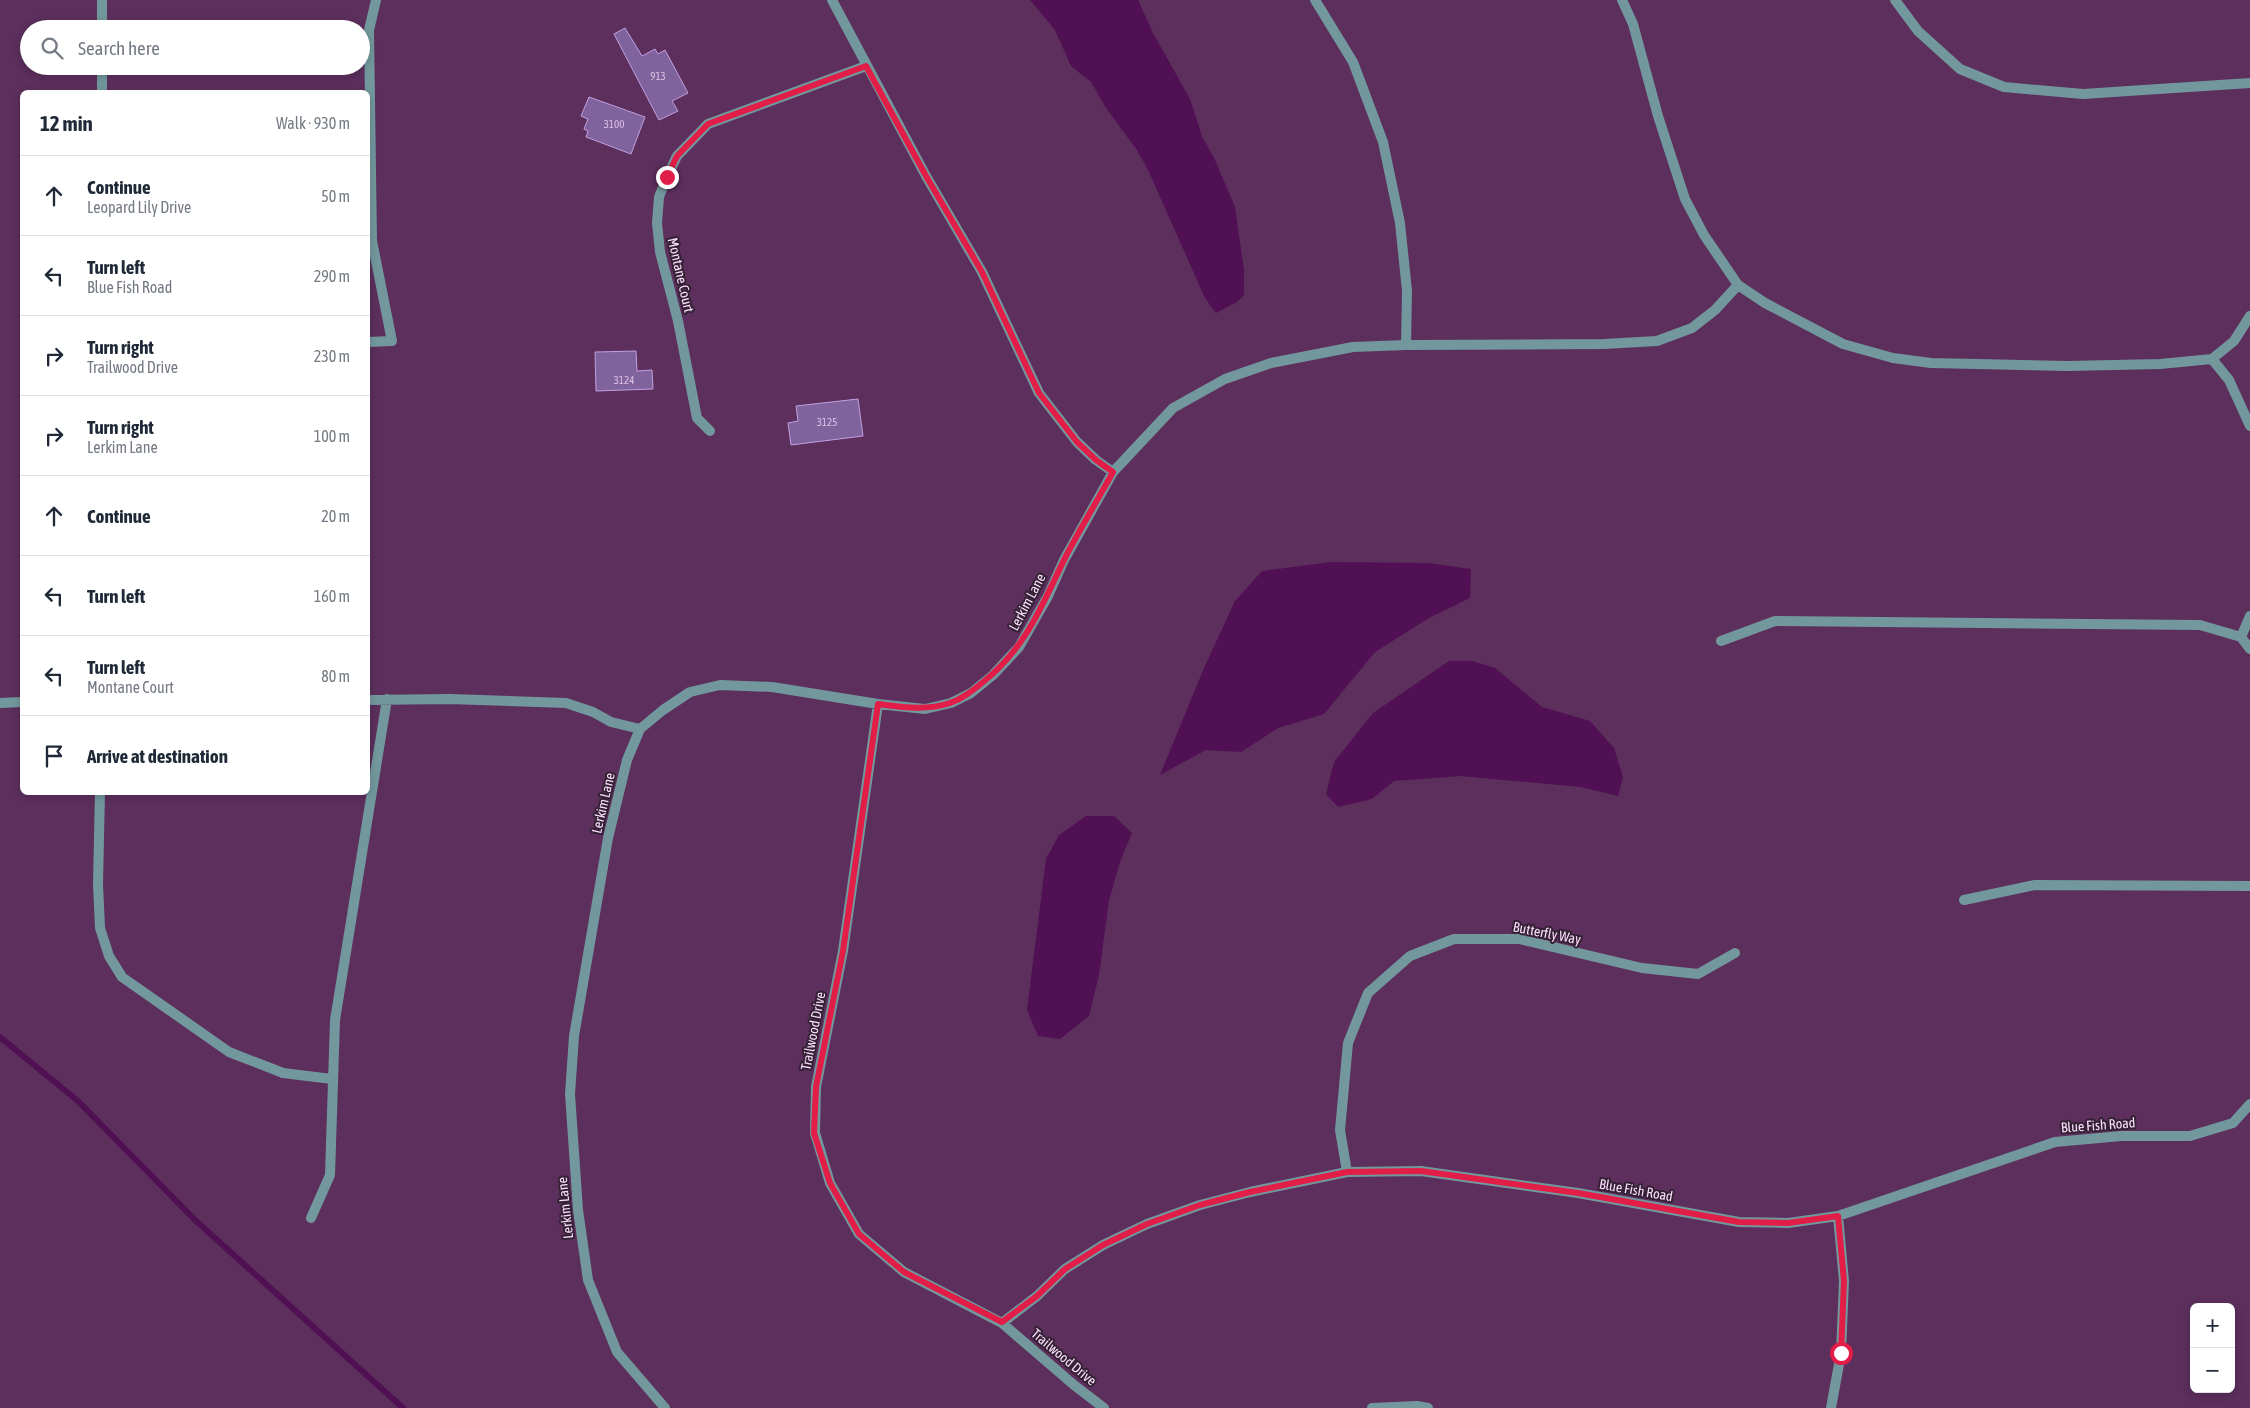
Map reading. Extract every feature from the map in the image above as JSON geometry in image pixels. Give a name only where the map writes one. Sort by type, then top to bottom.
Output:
[{"type":"street","points":[[102,0],[102,20]]},
{"type":"street","points":[[370,26],[376,0]]},
{"type":"street","points":[[832,0],[926,176],[982,272],[1039,393],[1077,442],[1096,460],[1113,472]]},
{"type":"street","points":[[1316,0],[1352,62],[1382,142],[1400,223],[1407,291],[1406,345]]},
{"type":"street","points":[[1622,0],[1633,24],[1658,116],[1685,199],[1704,235],[1738,285],[1765,303],[1842,344],[1893,358],[1931,363],[2066,366],[2160,364],[2212,359],[2234,341],[2250,316]]},
{"type":"street","points":[[1895,0],[1918,31],[1960,69],[2004,87],[2083,94],[2250,82]]},
{"type":"street","name":"Montane Court","points":[[710,431],[697,418],[678,321],[660,252],[656,223],[659,197],[667,177],[677,156],[708,124],[866,66]]},
{"type":"street","points":[[102,75],[102,90]]},
{"type":"street","points":[[370,75],[370,90]]},
{"type":"street","points":[[370,100],[372,241],[392,341],[370,342]]},
{"type":"street","name":"Lerkim Lane","points":[[665,1408],[617,1352],[588,1280],[578,1210],[570,1094],[574,1036],[608,838],[627,760],[640,729],[663,710],[690,692],[720,685],[772,687],[878,704],[925,709],[950,703],[970,693],[993,675],[1018,647],[1048,596],[1081,528],[1113,472],[1173,408],[1225,379],[1271,363],[1353,348],[1406,345],[1604,344],[1657,341],[1692,328],[1715,310],[1738,285]]},
{"type":"street","points":[[2212,359],[2229,380],[2250,426]]},
{"type":"street","points":[[2241,636],[2250,616]]},
{"type":"street","points":[[1722,641],[1775,621],[2200,625],[2241,636],[2250,649]]},
{"type":"street","points":[[370,700],[566,702],[593,712],[611,722],[640,729]]},
{"type":"street","points":[[311,1218],[330,1175],[334,1020],[387,700]]},
{"type":"street","points":[[0,703],[20,702]]},
{"type":"street","name":"Trailwood Drive","points":[[878,704],[843,951],[816,1087],[814,1133],[830,1183],[859,1234],[904,1272],[1002,1322],[1074,1385],[1104,1408]]},
{"type":"street","points":[[100,795],[98,884],[100,928],[109,956],[122,977],[229,1052],[283,1074],[332,1079]]},
{"type":"street","points":[[1964,900],[2036,885],[2250,886]]},
{"type":"street","name":"Butterfly Way","points":[[1347,1172],[1340,1130],[1348,1043],[1368,992],[1410,956],[1454,939],[1518,939],[1642,968],[1698,974],[1735,953]]},
{"type":"street","name":"Blue Fish Road","points":[[1002,1322],[1037,1296],[1065,1269],[1103,1245],[1147,1224],[1217,1201],[1347,1172],[1421,1171],[1578,1193],[1739,1222],[1788,1223],[1838,1216],[2055,1142],[2121,1136],[2190,1136],[2233,1123],[2250,1104]]},
{"type":"street","points":[[1831,1408],[1841,1353],[1844,1281],[1838,1216]]},
{"type":"street","points":[[1372,1408],[1417,1406],[1428,1408]]},
{"type":"shaded area","points":[[1030,0],[1138,0],[1153,33],[1190,99],[1202,136],[1215,160],[1235,207],[1244,270],[1244,295],[1237,302],[1216,313],[1205,298],[1149,172],[1137,150],[1106,108],[1091,82],[1071,66],[1055,30]]},
{"type":"shaded area","points":[[1331,562],[1428,563],[1471,569],[1470,598],[1429,618],[1375,652],[1324,714],[1278,728],[1241,752],[1206,750],[1160,775],[1204,668],[1235,601],[1262,571]]},
{"type":"shaded area","points":[[1449,661],[1472,661],[1495,668],[1542,707],[1590,721],[1614,748],[1623,777],[1618,796],[1581,787],[1460,776],[1394,781],[1372,799],[1338,807],[1326,794],[1334,762],[1373,713]]},
{"type":"shaded area","points":[[1086,816],[1114,816],[1132,833],[1121,859],[1109,900],[1099,975],[1089,1016],[1060,1039],[1038,1036],[1027,1010],[1046,859],[1059,835]]},
{"type":"building","points":[[625,28],[642,56],[655,49],[658,54],[665,50],[688,93],[672,101],[678,111],[659,120],[614,34]]},
{"type":"building","points":[[589,97],[645,117],[631,154],[586,137],[588,131],[584,129],[588,119],[581,116]]},
{"type":"building","points":[[636,351],[637,371],[652,370],[653,389],[596,391],[595,352]]},
{"type":"building","points":[[858,399],[863,436],[791,445],[788,423],[798,421],[796,406]]},
{"type":"waterway","points":[[0,1037],[78,1101],[195,1220],[403,1408]]},
{"type":"route","points":[[667,177],[677,156],[708,124],[866,66],[926,176],[982,272],[1039,393],[1077,442],[1096,460],[1113,472],[1064,560],[1048,596],[1018,647],[993,675],[970,693],[950,703],[925,709],[878,704],[843,951],[816,1087],[814,1133],[830,1183],[859,1234],[904,1272],[1002,1322],[1037,1296],[1065,1269],[1103,1245],[1147,1224],[1200,1205],[1250,1192],[1347,1172],[1421,1171],[1578,1193],[1739,1222],[1788,1223],[1838,1216],[1844,1281],[1841,1353]]}]
